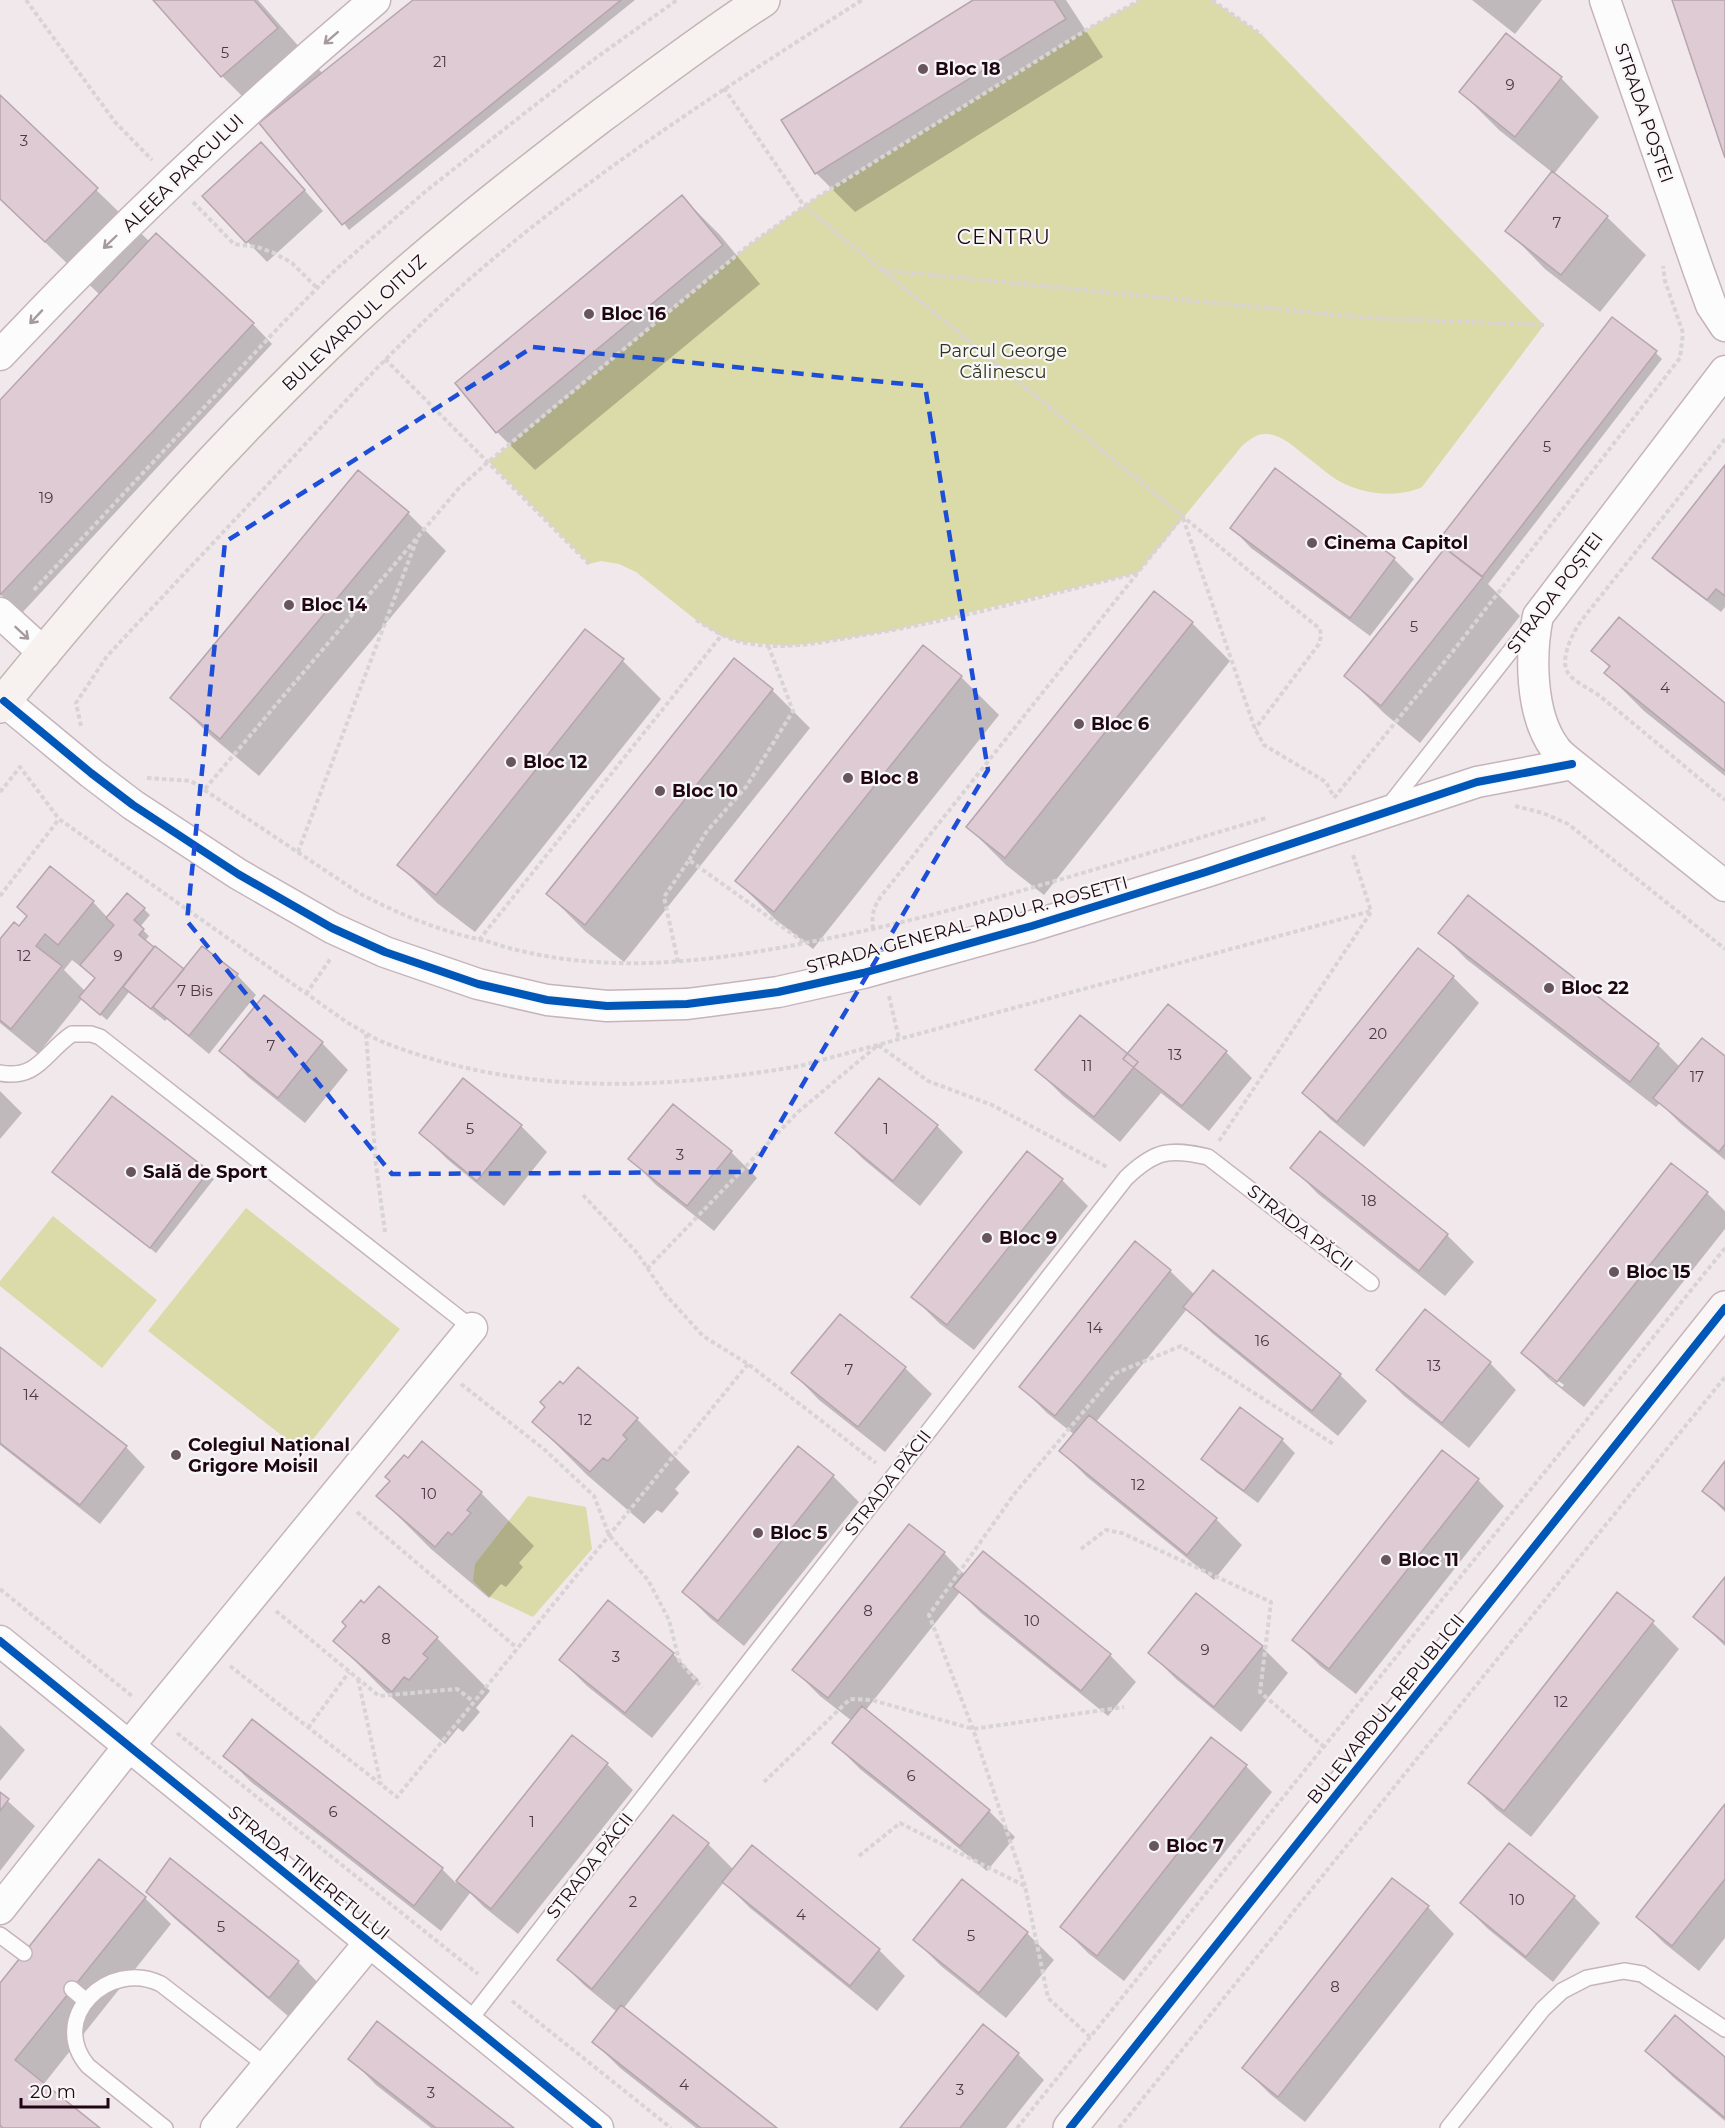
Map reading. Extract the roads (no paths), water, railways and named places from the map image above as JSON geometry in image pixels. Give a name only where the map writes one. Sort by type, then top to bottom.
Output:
[{"type":"main road","name":"BULEVARDUL OITUZ","points":[[2,704],[115,570],[253,419],[329,343],[420,261],[529,171],[718,29],[763,0]]},
{"type":"street","name":"ALEEA PARCULUI","points":[[0,355],[72,279],[172,181],[262,97],[375,0]]},
{"type":"street","name":"STRADA POȘTEI","points":[[1605,0],[1711,306],[1725,326]]},
{"type":"street","name":"STRADA POȘTEI","points":[[1572,764],[1555,748],[1546,731],[1536,697],[1534,650],[1538,616],[1725,371]]},
{"type":"street","points":[[0,613],[45,654]]},
{"type":"street","name":"STRADA GENERAL RADU R. ROSETTI","points":[[2,704],[133,805],[209,856],[332,928],[385,952],[478,984],[547,1000],[607,1006],[687,1004],[778,992],[863,973],[1043,923],[1383,814],[1435,794],[1477,782],[1572,764]]},
{"type":"street","points":[[1572,764],[1725,886]]},
{"type":"street","name":"BULEVARDUL REPUBLICII","points":[[1070,2128],[1725,1308]]},
{"type":"street","points":[[0,1909],[129,1746],[472,1328]]},
{"type":"street","name":"STRADA TINERETULUI","points":[[0,1641],[598,2128]]},
{"type":"street","points":[[216,2128],[370,1942]]},
{"type":"lane","name":"STRADA POȘTEI","points":[[1383,814],[1538,616]]},
{"type":"lane","points":[[0,1073],[12,1075],[39,1066],[72,1034],[91,1034],[100,1037],[472,1328]]},
{"type":"lane","name":"STRADA PĂCII","points":[[468,2022],[1126,1178],[1143,1162],[1162,1153],[1187,1152],[1208,1157],[1371,1283]]},
{"type":"lane","points":[[0,1935],[24,1953]]},
{"type":"lane","points":[[1448,2128],[1543,2009],[1562,1991],[1587,1978],[1624,1971],[1642,1974],[1725,2029]]},
{"type":"lane","points":[[165,2128],[81,2058],[75,2029],[76,2019],[86,2001],[99,1988],[118,1979],[140,1977],[151,1979],[161,1984],[267,2066]]},
{"type":"lane","points":[[72,1989],[86,2001]]},
{"type":"place","name":"Bloc 18","points":[[923,69]]},
{"type":"place","name":"Bloc 16","points":[[589,314]]},
{"type":"place","name":"Cinema Capitol","points":[[1312,543]]},
{"type":"place","name":"Bloc 14","points":[[289,605]]},
{"type":"place","name":"Bloc 6","points":[[1079,724]]},
{"type":"place","name":"Bloc 12","points":[[511,762]]},
{"type":"place","name":"Bloc 8","points":[[848,778]]},
{"type":"place","name":"Bloc 10","points":[[660,791]]},
{"type":"place","name":"Bloc 22","points":[[1549,988]]},
{"type":"place","name":"Sală de Sport","points":[[131,1172]]},
{"type":"place","name":"Bloc 9","points":[[987,1238]]},
{"type":"place","name":"Bloc 15","points":[[1614,1272]]},
{"type":"place","name":"Colegiul Național Grigore Moisil","points":[[176,1455]]},
{"type":"place","name":"Bloc 5","points":[[758,1533]]},
{"type":"place","name":"Bloc 11","points":[[1386,1560]]},
{"type":"place","name":"Bloc 7","points":[[1154,1846]]},
{"type":"district","name":"CENTRU","points":[[1004,237]]},
{"type":"park label","name":"Parcul George Călinescu","points":[[1003,361]]}]
